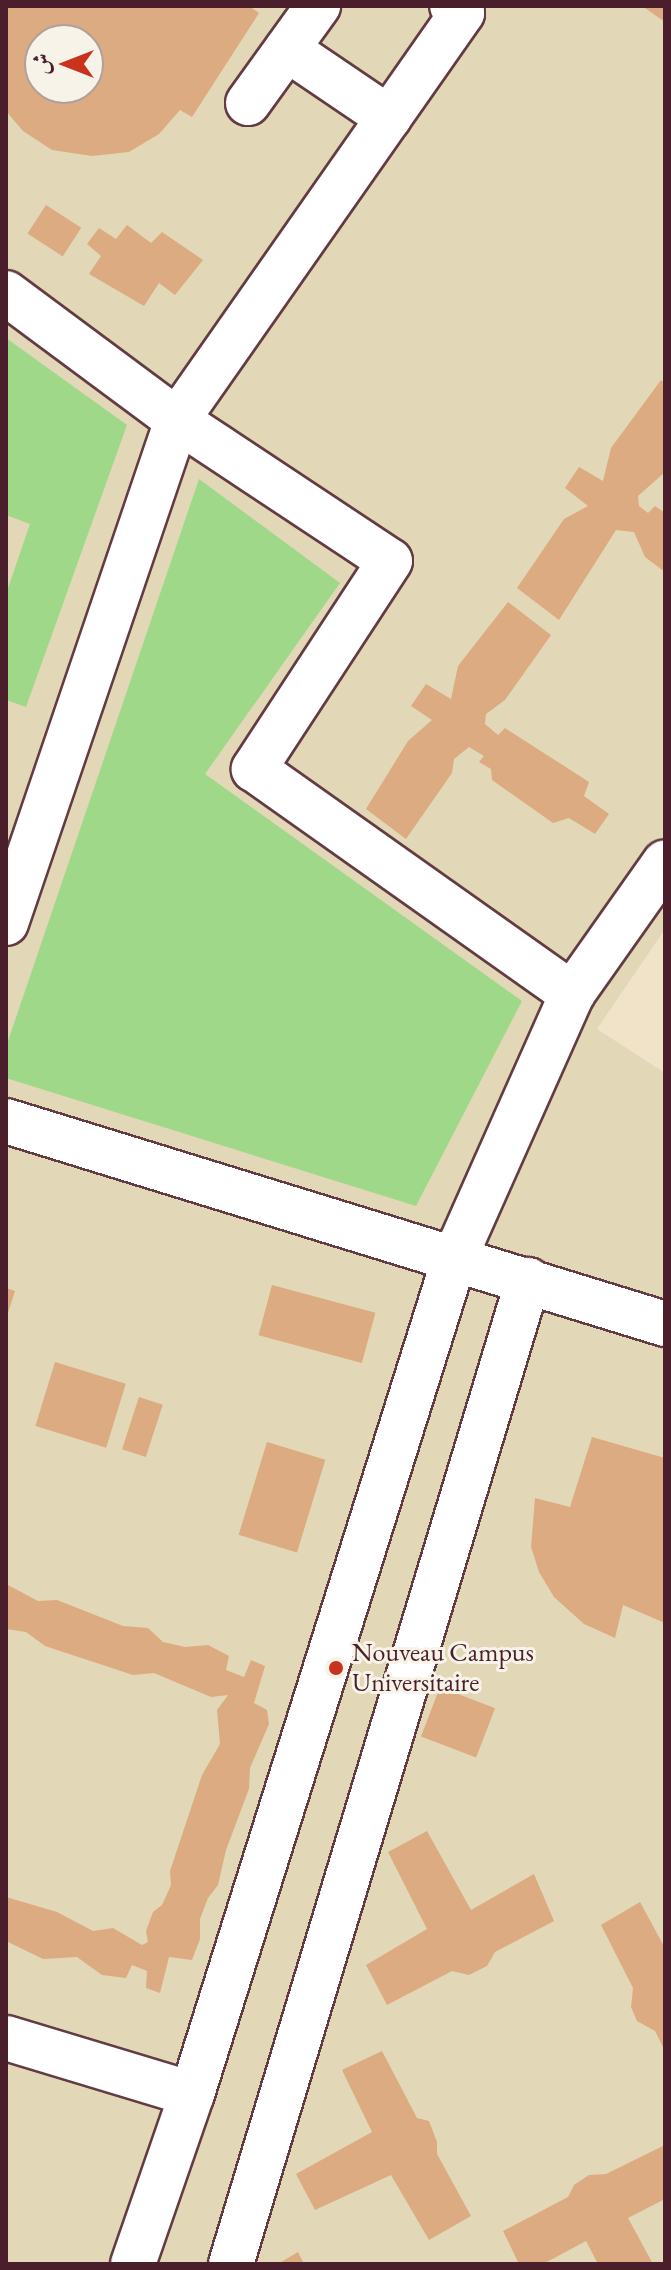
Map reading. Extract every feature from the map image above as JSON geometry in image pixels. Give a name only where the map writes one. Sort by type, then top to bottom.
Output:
[{"type":"lane","points":[[248,103],[318,6]]},
{"type":"lane","points":[[6,923],[177,420],[462,13],[452,6]]},
{"type":"lane","points":[[287,49],[389,118]]},
{"type":"lane","points":[[6,293],[177,420],[390,561],[254,769],[572,994]]},
{"type":"lane","points":[[133,2264],[192,2094],[455,1257],[572,994],[665,862]]},
{"type":"lane","points":[[6,1121],[665,1324]]},
{"type":"lane","points":[[231,2264],[528,1280]]},
{"type":"lane","points":[[6,2038],[192,2094]]},
{"type":"shaded area","name":"Nouveau Campus Universitaire","points":[[6,6],[665,6],[665,929],[597,1029],[665,1073],[665,2264],[6,2264]]},
{"type":"green space","points":[[6,338],[127,425],[26,707],[6,700],[6,594],[30,524],[6,515]]},
{"type":"green space","points":[[199,479],[340,583],[205,774],[522,1001],[416,1206],[6,1078],[6,1047]]},
{"type":"building","points":[[6,6],[249,6],[259,13],[192,117],[180,110],[159,134],[129,152],[92,156],[52,150],[23,131],[6,111]]},
{"type":"building","points":[[642,6],[665,6],[665,22]]},
{"type":"building","points":[[46,205],[81,228],[63,256],[27,234]]},
{"type":"building","points":[[127,225],[151,243],[162,232],[203,260],[175,295],[159,283],[144,306],[89,274],[101,256],[87,244],[99,228],[116,239]]},
{"type":"building","points":[[661,380],[665,383],[665,472],[638,496],[639,506],[648,513],[655,506],[665,513],[665,572],[645,557],[634,532],[616,530],[559,620],[517,588],[564,519],[588,506],[565,488],[579,467],[603,481],[611,448]]},
{"type":"building","points":[[508,602],[551,635],[505,700],[486,714],[485,724],[498,735],[505,728],[589,782],[584,796],[609,814],[595,834],[569,818],[553,823],[492,780],[491,769],[479,762],[484,756],[469,747],[454,759],[452,773],[406,839],[366,809],[408,741],[432,720],[411,706],[426,684],[451,699],[458,666]]},
{"type":"building","points":[[272,1285],[375,1313],[362,1363],[259,1335]]},
{"type":"building","points":[[6,1288],[15,1291],[7,1316],[6,1316]]},
{"type":"building","points":[[55,1362],[126,1384],[106,1448],[35,1426]]},
{"type":"building","points":[[139,1397],[163,1405],[146,1457],[122,1449]]},
{"type":"building","points":[[592,1437],[665,1458],[665,1623],[623,1605],[615,1638],[584,1624],[554,1597],[539,1572],[531,1547],[535,1498],[570,1507]]},
{"type":"building","points":[[267,1442],[325,1460],[297,1553],[239,1535]]},
{"type":"building","points":[[6,1584],[38,1601],[57,1600],[123,1626],[148,1628],[163,1642],[185,1647],[208,1645],[229,1656],[226,1670],[244,1677],[251,1660],[265,1666],[254,1703],[267,1710],[269,1724],[250,1768],[249,1789],[226,1850],[218,1885],[208,1898],[200,1919],[200,1939],[192,1960],[169,1957],[160,1993],[146,1988],[147,1971],[132,1965],[126,1978],[102,1975],[77,1957],[43,1959],[6,1941],[6,1897],[57,1912],[93,1931],[113,1928],[142,1945],[148,1942],[146,1931],[153,1912],[162,1905],[171,1885],[170,1871],[202,1775],[220,1744],[217,1710],[228,1695],[211,1697],[154,1673],[133,1675],[45,1646],[26,1632],[6,1629]]},
{"type":"building","points":[[440,1687],[495,1708],[476,1758],[421,1736]]},
{"type":"building","points":[[427,1831],[471,1910],[534,1874],[554,1921],[495,1952],[487,1966],[469,1975],[452,1971],[387,2005],[366,1965],[427,1929],[388,1852]]},
{"type":"building","points":[[640,1902],[665,1948],[665,2051],[655,2031],[637,2021],[631,2007],[633,1988],[601,1925]]},
{"type":"building","points":[[382,2051],[417,2118],[429,2121],[437,2142],[437,2154],[471,2216],[429,2240],[391,2175],[315,2210],[296,2174],[372,2132],[342,2070]]},
{"type":"building","points":[[665,2145],[665,2199],[628,2218],[653,2264],[598,2264],[586,2241],[543,2264],[519,2264],[503,2231],[568,2197],[574,2185],[589,2175],[606,2174]]},
{"type":"building","points":[[298,2252],[304,2264],[278,2264]]},
{"type":"place","name":"Nouveau Campus Universitaire","points":[[336,1668]]}]
